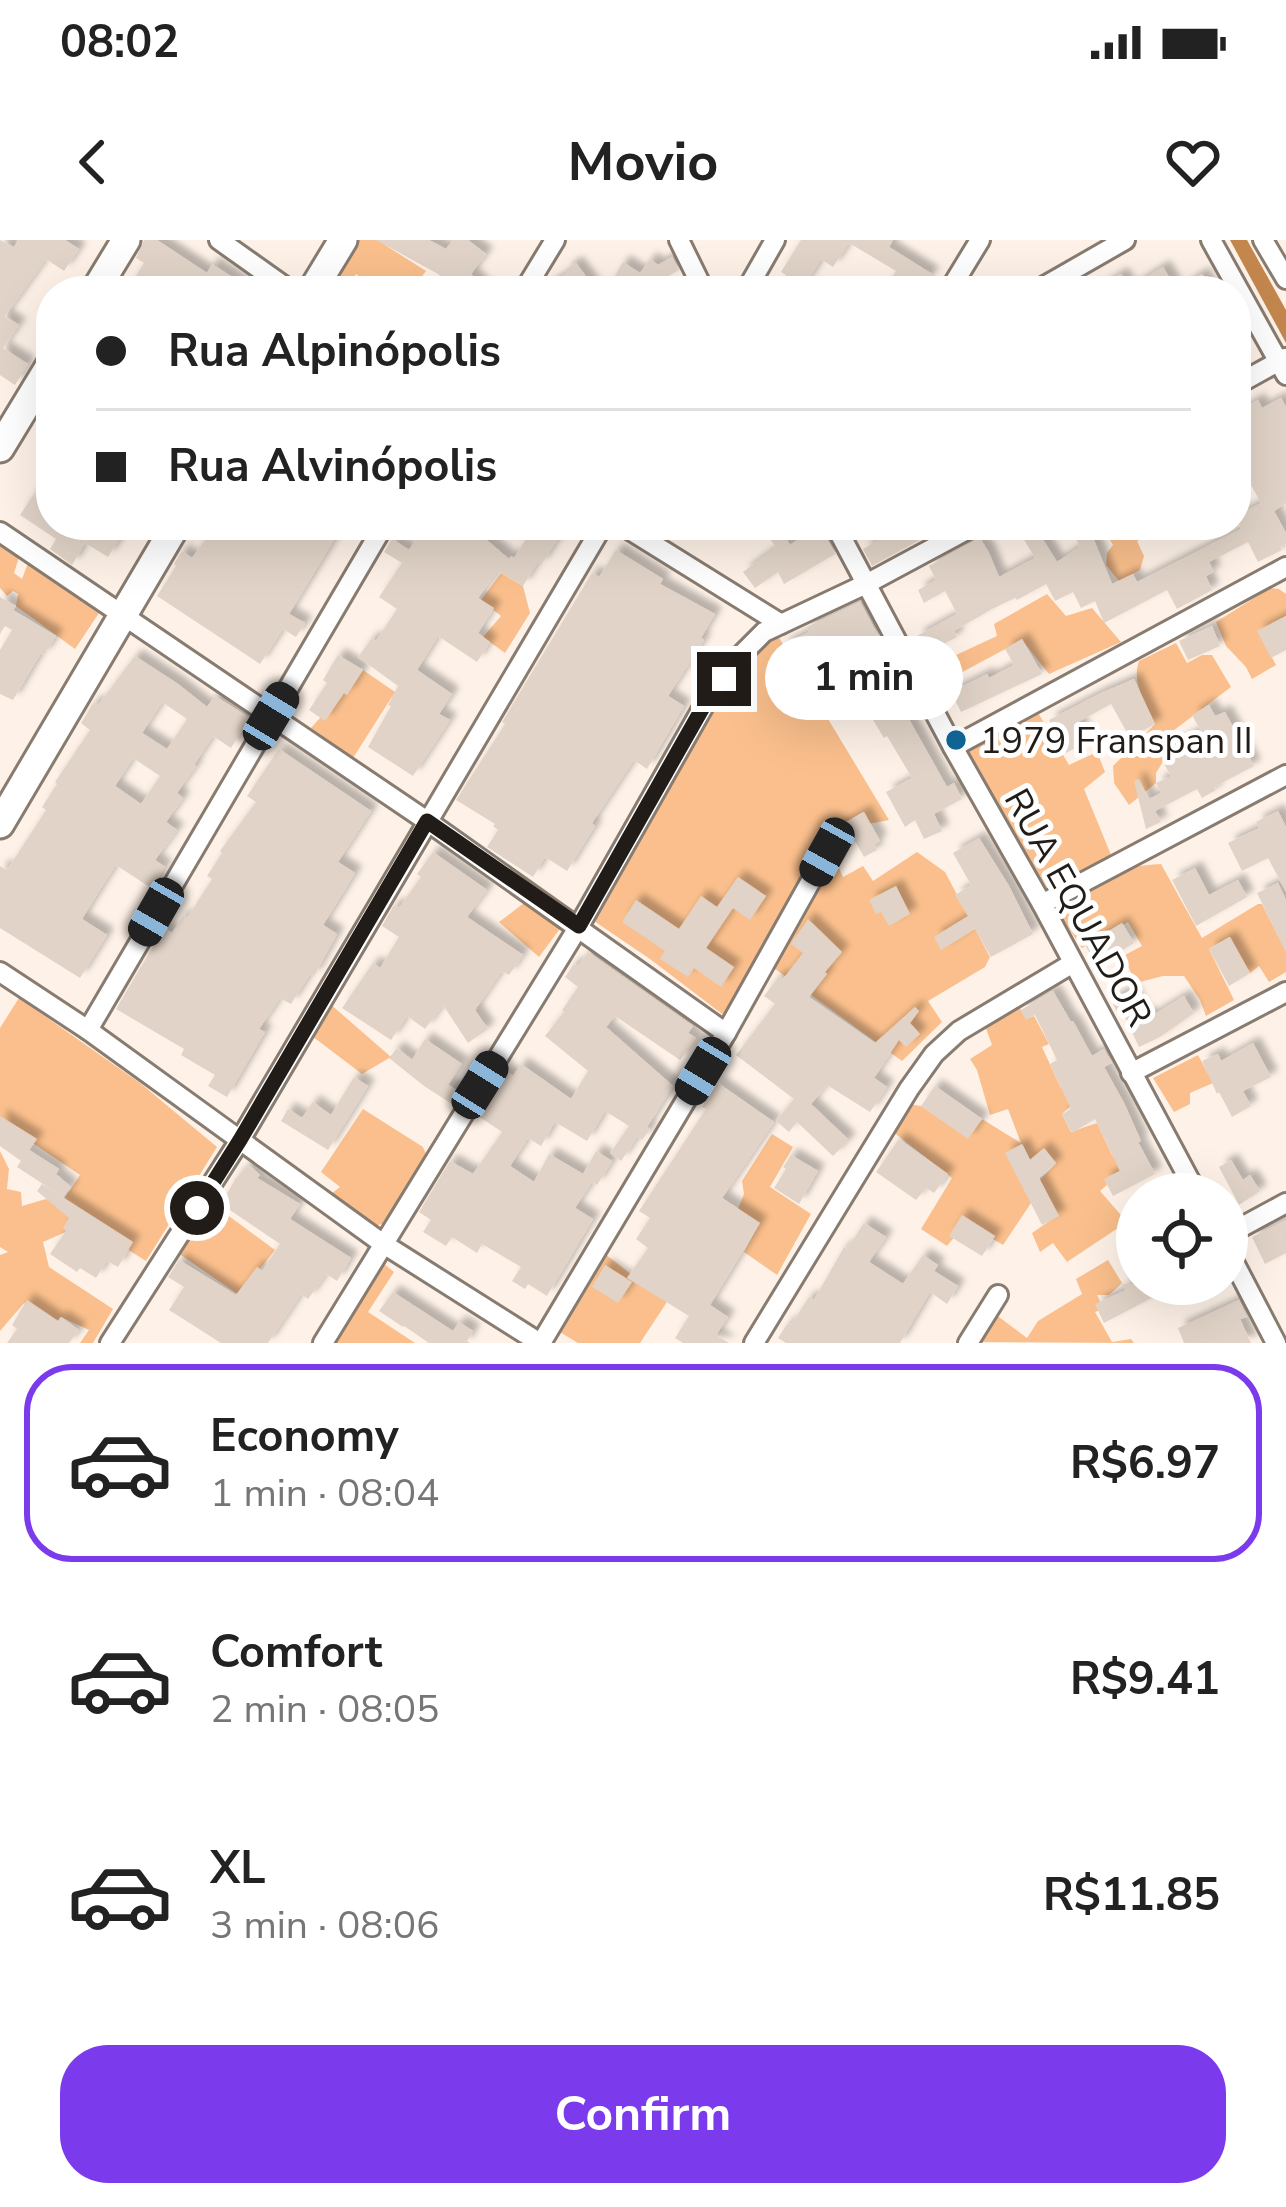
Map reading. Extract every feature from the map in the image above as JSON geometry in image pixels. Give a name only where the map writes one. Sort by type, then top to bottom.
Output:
[{"type":"main road","points":[[104,276],[126,240]]},
{"type":"main road","points":[[321,276],[343,240]]},
{"type":"main road","points":[[0,448],[36,389]]},
{"type":"main road","points":[[0,824],[167,540]]},
{"type":"street","points":[[218,240],[270,276]]},
{"type":"street","points":[[533,276],[555,240]]},
{"type":"street","points":[[679,240],[697,276]]},
{"type":"street","points":[[755,276],[775,240]]},
{"type":"street","points":[[958,276],[980,240]]},
{"type":"street","points":[[1062,276],[1125,240]]},
{"type":"street","points":[[1210,240],[1231,276]]},
{"type":"street","points":[[1263,240],[1286,279]]},
{"type":"street","points":[[1251,309],[1284,365],[1251,379]]},
{"type":"street","points":[[0,532],[427,821],[726,1033]]},
{"type":"street","points":[[88,1030],[375,540]]},
{"type":"street","points":[[110,1343],[240,1140],[594,540]]},
{"type":"street","points":[[646,540],[781,624]]},
{"type":"street","name":"RUA EQUADOR","points":[[844,540],[1186,1173]]},
{"type":"street","points":[[323,1343],[579,926],[706,702],[741,655],[764,632],[948,540]]},
{"type":"street","points":[[953,747],[1286,567]]},
{"type":"street","points":[[1042,904],[1286,776]]},
{"type":"street","points":[[0,973],[88,1030],[382,1243],[541,1343],[726,1033],[827,852]]},
{"type":"street","points":[[754,1343],[934,1054],[959,1031],[1073,964]]},
{"type":"street","points":[[1132,1073],[1286,992]]},
{"type":"street","points":[[1248,1224],[1286,1203]]},
{"type":"street","points":[[1248,1290],[1276,1343]]},
{"type":"street","points":[[968,1343],[998,1295]]},
{"type":"shaded area","points":[[359,240],[387,240],[385,245],[426,271],[422,276],[336,276]]},
{"type":"shaded area","points":[[1230,240],[1247,240],[1286,310],[1286,343],[1251,276]]},
{"type":"shaded area","points":[[1110,540],[1139,540],[1144,556],[1140,570],[1119,581],[1106,565],[1113,545]]},
{"type":"shaded area","points":[[0,545],[20,554],[14,573],[22,579],[28,563],[99,613],[75,649],[16,606],[18,594],[13,591],[7,596],[0,588]]},
{"type":"shaded area","points":[[501,573],[523,586],[530,613],[505,653],[483,637],[501,616],[481,600]]},
{"type":"shaded area","points":[[1270,588],[1286,594],[1286,616],[1258,631],[1276,665],[1252,679],[1226,646],[1216,622]]},
{"type":"shaded area","points":[[1047,594],[1066,616],[1092,608],[1121,642],[1049,674],[1022,640],[953,677],[943,661],[997,636],[994,624]]},
{"type":"shaded area","points":[[778,636],[889,820],[868,824],[863,812],[827,833],[726,1017],[594,921],[692,746],[746,661]]},
{"type":"shaded area","points":[[1176,643],[1187,663],[1212,655],[1231,687],[1169,734],[1174,744],[1156,773],[1156,783],[1129,805],[1114,783],[1113,766],[1155,724],[1138,685],[1139,661]]},
{"type":"shaded area","points":[[363,670],[395,692],[353,758],[311,728]]},
{"type":"shaded area","points":[[1037,711],[1069,765],[1097,752],[1105,772],[1084,789],[1111,855],[1047,888],[963,745]]},
{"type":"shaded area","points":[[917,852],[945,872],[990,957],[985,967],[928,1001],[942,1022],[902,1061],[771,966],[834,857],[843,877],[863,866],[873,881]]},
{"type":"shaded area","points":[[1161,864],[1202,938],[1262,904],[1278,936],[1286,932],[1286,972],[1269,982],[1259,966],[1250,973],[1229,937],[1209,949],[1234,1000],[1206,1016],[1184,976],[1136,983],[1123,956],[1142,946],[1128,922],[1082,948],[1060,916],[1070,904],[1092,885],[1118,872]]},
{"type":"shaded area","points":[[524,903],[562,926],[539,957],[499,922]]},
{"type":"shaded area","points":[[19,998],[140,1083],[217,1147],[146,1261],[86,1223],[43,1242],[49,1267],[113,1309],[93,1343],[80,1343],[89,1330],[61,1317],[44,1343],[45,1320],[24,1303],[0,1331],[0,1255],[8,1252],[0,1247],[0,1151],[9,1169],[7,1189],[21,1192],[22,1206],[46,1199],[60,1205],[80,1175],[0,1121],[0,1028]]},
{"type":"shaded area","points":[[329,1003],[391,1057],[362,1074],[308,1033]]},
{"type":"shaded area","points":[[1017,1003],[1026,1019],[1034,1016],[1049,1044],[1042,1047],[1061,1088],[1077,1100],[1062,1114],[1071,1132],[1097,1123],[1112,1155],[1125,1168],[1105,1179],[1107,1185],[1100,1191],[1116,1209],[1116,1229],[1067,1262],[1053,1243],[1040,1252],[1032,1233],[1058,1215],[1040,1180],[1056,1163],[1044,1149],[1030,1160],[1023,1145],[1031,1203],[1003,1245],[966,1223],[947,1246],[921,1229],[952,1178],[892,1131],[909,1104],[921,1106],[968,1138],[982,1119],[1021,1143],[1008,1109],[990,1115],[970,1059],[992,1045],[984,1023]]},
{"type":"shaded area","points":[[1198,1055],[1213,1083],[1190,1093],[1190,1104],[1174,1112],[1153,1078]]},
{"type":"shaded area","points":[[363,1109],[423,1147],[426,1154],[385,1223],[372,1227],[327,1197],[340,1187],[321,1172]]},
{"type":"shaded area","points":[[772,1134],[793,1147],[770,1187],[811,1214],[777,1275],[744,1252],[759,1224],[738,1209],[744,1194],[742,1181]]},
{"type":"shaded area","points":[[207,1200],[275,1250],[239,1295],[175,1251]]},
{"type":"shaded area","points":[[605,1254],[667,1302],[640,1343],[578,1343],[558,1331]]},
{"type":"shaded area","points":[[378,1259],[394,1272],[368,1312],[415,1343],[329,1343]]},
{"type":"shaded area","points":[[1108,1260],[1116,1273],[1116,1289],[1109,1295],[1097,1295],[1104,1309],[1095,1312],[1112,1342],[1131,1339],[1134,1343],[978,1342],[995,1314],[1027,1338],[1038,1321],[1082,1294],[1076,1279]]},
{"type":"building","points":[[0,240],[14,247],[18,240],[65,240],[79,249],[64,271],[46,259],[5,316],[19,325],[3,348],[28,364],[15,385],[0,375]]},
{"type":"building","points":[[144,240],[157,240],[207,273],[212,264],[231,276],[136,276],[144,263],[136,258]]},
{"type":"building","points":[[376,240],[429,240],[446,249],[453,240],[468,240],[486,254],[473,276],[438,274]]},
{"type":"building","points":[[801,240],[893,240],[889,247],[932,274],[893,276],[896,271],[849,243],[833,267],[821,259],[810,276],[781,272]]},
{"type":"building","points":[[672,257],[679,270],[668,276],[615,276],[623,262],[640,273],[650,259],[658,265]]},
{"type":"building","points":[[576,263],[586,276],[562,276]]},
{"type":"building","points":[[1281,398],[1286,407],[1286,503],[1274,511],[1286,533],[1282,550],[1258,562],[1248,542],[1209,562],[1214,572],[1206,576],[1212,590],[1177,609],[1167,590],[1104,623],[1095,601],[1081,608],[1073,592],[1055,601],[1046,584],[992,609],[954,631],[957,637],[926,653],[917,636],[957,614],[945,591],[924,603],[918,590],[936,580],[929,566],[976,540],[981,540],[999,577],[1035,558],[1024,540],[1043,540],[1057,562],[1080,547],[1076,540],[1094,540],[1112,584],[1133,574],[1137,582],[1219,540],[1251,540],[1251,508],[1261,503],[1251,485],[1251,404],[1258,400],[1262,408]]},
{"type":"building","points":[[34,494],[36,495],[36,526],[20,515]]},
{"type":"building","points":[[55,540],[119,540],[108,557],[85,543],[72,565],[50,549]]},
{"type":"building","points":[[205,540],[334,540],[289,614],[305,623],[296,637],[283,629],[260,664],[157,596],[182,551],[192,558]]},
{"type":"building","points":[[391,540],[409,550],[415,540],[487,540],[509,559],[525,540],[557,540],[523,586],[498,571],[478,598],[494,608],[478,633],[490,642],[477,662],[438,636],[417,670],[452,694],[439,714],[450,720],[413,776],[368,747],[398,686],[358,657],[372,638],[376,641],[397,609],[379,597],[402,563],[384,552]]},
{"type":"building","points":[[771,540],[787,540],[790,545],[798,540],[828,540],[835,554],[784,584],[778,572],[755,588],[743,572],[776,548]]},
{"type":"building","points":[[879,540],[920,540],[872,566],[863,549]]},
{"type":"building","points":[[616,550],[663,579],[660,584],[715,614],[668,696],[684,706],[647,769],[634,760],[567,871],[545,857],[533,877],[487,847],[498,830],[495,824],[456,800],[592,573],[599,577]]},
{"type":"building","points":[[0,597],[56,636],[13,700],[0,694],[0,650],[12,630],[5,626],[0,634]]},
{"type":"building","points":[[860,602],[879,637],[870,642],[911,723],[947,787],[954,783],[962,799],[934,814],[942,831],[924,839],[915,820],[905,827],[886,792],[912,778],[887,736],[870,715],[866,717],[857,700],[876,691],[863,668],[858,671],[848,651],[821,666],[834,690],[813,701],[783,646],[809,632],[807,627]]},
{"type":"building","points":[[1286,616],[1286,650],[1271,658],[1257,631]]},
{"type":"building","points":[[1212,626],[1220,646],[1188,660],[1179,641]]},
{"type":"building","points":[[1022,639],[1042,674],[961,712],[951,692],[1014,665],[1005,649]]},
{"type":"building","points":[[338,655],[363,670],[325,721],[309,710]]},
{"type":"building","points":[[135,656],[207,707],[215,696],[250,718],[231,748],[213,736],[177,793],[183,798],[166,822],[177,830],[155,860],[165,867],[151,888],[116,865],[82,919],[107,935],[80,978],[0,928],[0,866],[7,870],[46,810],[42,807],[55,782],[90,730],[81,723],[94,702],[98,705]],"holes":[[[161,704],[187,719],[167,749],[142,733]],[[133,758],[160,776],[141,804],[115,786]]]},
{"type":"building","points":[[1134,679],[1155,724],[1130,738],[1111,704],[1078,722],[1089,741],[1066,753],[1049,720]]},
{"type":"building","points":[[1209,705],[1215,716],[1225,712],[1254,766],[1202,798],[1197,789],[1155,811],[1161,822],[1146,829],[1134,781],[1139,779],[1149,799],[1161,793],[1156,783],[1171,776],[1164,764],[1180,754],[1174,744],[1200,730],[1192,715]]},
{"type":"building","points":[[279,749],[371,811],[338,862],[355,873],[323,925],[337,934],[314,976],[310,974],[291,1004],[280,998],[259,1029],[265,1032],[227,1097],[208,1086],[215,1075],[181,1055],[184,1049],[116,1009],[164,928],[172,933],[183,916],[187,918],[212,879],[207,876],[220,851],[256,802],[247,796]]},
{"type":"building","points":[[1278,811],[1286,827],[1286,892],[1268,858],[1242,871],[1228,843],[1259,828],[1256,822]]},
{"type":"building","points":[[864,812],[880,841],[874,845],[877,850],[864,857],[855,841],[840,849],[827,833]]},
{"type":"building","points":[[979,838],[1033,934],[991,957],[975,929],[941,950],[934,937],[968,916],[955,895],[971,885],[953,853]]},
{"type":"building","points":[[433,852],[487,890],[467,917],[523,955],[509,975],[502,971],[475,1010],[488,1029],[468,1043],[443,1005],[425,1029],[407,1016],[391,1040],[342,1008],[373,963],[380,968],[399,937],[382,926],[394,905],[399,908],[421,877],[417,874]]},
{"type":"building","points":[[1195,868],[1209,895],[1238,880],[1247,897],[1196,926],[1172,880]]},
{"type":"building","points":[[738,877],[766,896],[750,920],[733,908],[706,948],[734,967],[721,987],[694,968],[688,977],[660,959],[665,951],[622,922],[636,900],[679,929],[701,896],[717,907]]},
{"type":"building","points":[[1278,883],[1286,900],[1286,953],[1257,893]]},
{"type":"building","points":[[896,886],[910,914],[889,926],[869,900]]},
{"type":"building","points":[[808,919],[842,952],[809,997],[875,1043],[915,1007],[919,1011],[910,1023],[920,1034],[906,1047],[899,1040],[874,1078],[887,1087],[870,1112],[827,1085],[811,1104],[849,1140],[833,1156],[797,1122],[789,1132],[776,1121],[794,1099],[736,1055],[775,1004],[764,996],[803,953],[791,944]]},
{"type":"building","points":[[1122,923],[1134,943],[1097,965],[1085,945]]},
{"type":"building","points":[[1230,937],[1250,973],[1229,986],[1209,949]]},
{"type":"building","points":[[588,952],[693,1026],[688,1033],[696,1038],[680,1060],[615,1016],[606,1027],[673,1086],[650,1129],[642,1140],[638,1136],[621,1161],[610,1153],[629,1126],[605,1111],[587,1141],[555,1122],[541,1146],[528,1138],[510,1166],[534,1182],[549,1154],[583,1174],[596,1151],[612,1161],[575,1208],[593,1219],[547,1296],[512,1281],[521,1267],[482,1244],[477,1253],[452,1237],[446,1246],[423,1232],[431,1220],[419,1212],[450,1161],[473,1174],[502,1132],[478,1116],[506,1071],[513,1076],[521,1064],[571,1099],[588,1071],[545,1036],[578,987],[565,977]]},
{"type":"building","points":[[1131,990],[1144,1015],[1150,1017],[1184,996],[1194,1013],[1139,1047],[1122,1011],[1118,1014],[1111,1000]]},
{"type":"building","points":[[1053,991],[1092,1056],[1104,1049],[1112,1063],[1104,1067],[1154,1173],[1116,1173],[1120,1171],[1095,1119],[1072,1133],[1062,1114],[1071,1109],[1050,1064],[1057,1060],[1035,1015],[1026,1020],[1021,1010]]},
{"type":"building","points":[[425,1039],[462,1064],[448,1085],[460,1092],[452,1104],[389,1058],[397,1048],[412,1060]]},
{"type":"building","points":[[1253,1043],[1271,1077],[1243,1091],[1251,1106],[1232,1117],[1202,1061],[1218,1054],[1221,1061]]},
{"type":"building","points":[[354,1077],[368,1086],[328,1150],[281,1121],[288,1109],[302,1118],[313,1102],[331,1115]]},
{"type":"building","points":[[718,1083],[774,1122],[722,1198],[760,1223],[710,1305],[728,1317],[716,1335],[729,1343],[683,1343],[675,1338],[689,1316],[627,1278],[648,1248],[636,1239],[650,1218],[639,1211]]},
{"type":"building","points":[[935,1086],[982,1119],[968,1139],[921,1106]]},
{"type":"building","points":[[0,1116],[37,1139],[29,1150],[59,1169],[56,1174],[71,1187],[63,1197],[17,1167],[21,1161],[0,1146]]},
{"type":"building","points":[[899,1139],[948,1174],[934,1193],[926,1188],[916,1200],[876,1172]]},
{"type":"building","points":[[1022,1144],[1030,1160],[1044,1148],[1056,1163],[1039,1178],[1059,1216],[1042,1225],[1005,1153]]},
{"type":"building","points":[[791,1155],[818,1171],[799,1204],[774,1188]]},
{"type":"building","points":[[1231,1160],[1239,1173],[1222,1173],[1219,1167]]},
{"type":"building","points":[[249,1165],[260,1175],[257,1178],[300,1204],[290,1219],[351,1258],[337,1281],[326,1274],[308,1299],[301,1294],[268,1343],[221,1343],[169,1310],[184,1287],[168,1277],[179,1260],[236,1295],[257,1267],[262,1271],[280,1244],[221,1204]]},
{"type":"building","points":[[1116,1173],[1116,1194],[1113,1196],[1104,1179]]},
{"type":"building","points":[[1250,1175],[1260,1191],[1248,1199],[1248,1176]]},
{"type":"building","points":[[42,1184],[133,1242],[118,1267],[107,1261],[96,1278],[50,1254],[69,1218],[37,1191]]},
{"type":"building","points":[[962,1215],[995,1236],[982,1256],[949,1236]]},
{"type":"building","points":[[1286,1220],[1286,1253],[1265,1264],[1252,1237]]},
{"type":"building","points":[[864,1223],[886,1237],[869,1262],[903,1284],[923,1255],[938,1265],[934,1271],[958,1286],[947,1304],[930,1292],[900,1343],[786,1343],[778,1338],[809,1297],[814,1300],[844,1247]]},
{"type":"building","points":[[605,1265],[632,1282],[618,1303],[592,1287]]},
{"type":"building","points":[[393,1292],[453,1331],[459,1322],[473,1331],[470,1343],[429,1343],[403,1327],[379,1311]]},
{"type":"building","points":[[1116,1295],[1116,1305],[1138,1305],[1104,1323],[1095,1304]]},
{"type":"building","points":[[27,1300],[79,1330],[69,1343],[7,1343]]},
{"type":"building","points":[[1228,1305],[1241,1305],[1247,1317],[1240,1319],[1251,1343],[1184,1343],[1178,1328]]},
{"type":"place","name":"1979 Franspan II","points":[[956,740]]},
{"type":"route","points":[[197,1208],[427,821],[579,926],[706,702],[724,679]]}]
